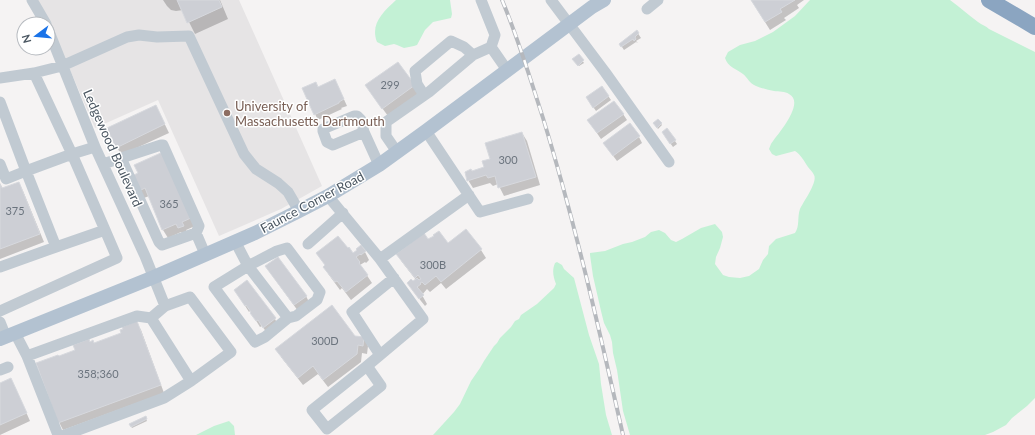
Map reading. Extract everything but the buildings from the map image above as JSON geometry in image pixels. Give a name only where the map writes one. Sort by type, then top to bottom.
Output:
[{"type":"highway","points":[[989,0],[1035,27]]},
{"type":"main road","name":"Faunce Corner Road","points":[[7,336],[154,277],[235,241],[328,196],[379,165],[595,3],[604,0]]},
{"type":"street","points":[[32,0],[41,16]]},
{"type":"street","points":[[397,152],[386,136],[386,122],[424,95],[473,55],[491,47],[495,35],[481,0]]},
{"type":"street","points":[[551,0],[605,72],[669,162]]},
{"type":"street","points":[[648,9],[658,0]]},
{"type":"street","points":[[0,78],[34,73],[62,66],[127,37],[139,35],[157,37],[189,36],[244,154],[256,169],[278,183],[288,192],[299,211]]},
{"type":"street","points":[[424,95],[417,84],[415,71],[451,41],[464,47],[473,55]]},
{"type":"street","points":[[491,47],[507,70]]},
{"type":"street","name":"Ledgewood Boulevard","points":[[56,50],[95,147],[154,277],[165,306]]},
{"type":"street","points":[[0,311],[117,258],[72,154],[34,73]]},
{"type":"street","points":[[0,102],[56,247]]},
{"type":"street","points":[[426,131],[480,212],[528,199]]},
{"type":"street","points":[[364,132],[379,165]]},
{"type":"street","points":[[103,164],[161,144],[164,145],[199,226],[196,232],[162,245],[159,242],[121,158]]},
{"type":"street","points":[[0,164],[6,179],[95,147]]},
{"type":"street","points":[[380,259],[469,195]]},
{"type":"street","points":[[328,196],[380,259],[423,319],[312,410],[327,429],[381,386],[367,366]]},
{"type":"street","points":[[308,244],[343,213]]},
{"type":"street","points":[[0,267],[105,230]]},
{"type":"street","points":[[196,232],[205,254]]},
{"type":"street","points":[[235,241],[248,266],[288,318]]},
{"type":"street","points":[[287,248],[320,292],[317,300],[296,316],[288,318],[265,337],[255,342],[214,287],[248,266],[277,251],[287,248]]},
{"type":"street","points":[[380,355],[352,312],[394,278]]},
{"type":"street","points":[[27,356],[136,316],[151,318],[165,306],[190,297],[232,352],[164,398],[66,435]]},
{"type":"street","points":[[151,318],[191,381]]},
{"type":"street","points":[[0,322],[7,336],[27,356],[58,435]]},
{"type":"shaded area","name":"University of Massachusetts Dartmouth","points":[[37,0],[239,0],[322,186],[281,209],[219,236],[158,100],[95,128],[56,37],[56,16],[46,16]]},
{"type":"green space","points":[[396,0],[450,0],[452,14],[451,18],[433,22],[425,30],[417,45],[404,48],[394,44],[385,46],[377,42],[375,30],[382,14]]},
{"type":"green space","points":[[810,0],[950,0],[989,29],[1035,52],[1035,398],[1006,425],[985,435],[630,435],[623,411],[612,342],[601,311],[593,276],[590,253],[605,251],[632,242],[645,237],[651,232],[659,230],[665,233],[671,240],[676,242],[701,228],[715,224],[722,232],[723,237],[715,264],[723,275],[740,278],[749,276],[759,269],[763,260],[768,254],[769,246],[776,239],[795,233],[800,209],[812,187],[815,178],[801,156],[795,151],[776,156],[772,154],[769,149],[789,119],[794,104],[793,98],[786,92],[769,90],[754,85],[743,74],[730,65],[725,58],[728,52],[740,45],[755,41],[773,32],[795,16]]},
{"type":"green space","points":[[557,262],[562,265],[564,269],[574,278],[589,335],[599,364],[606,415],[612,435],[433,435],[460,404],[471,381],[500,338],[515,321],[519,319],[521,315],[537,304],[554,288],[556,284],[553,268]]},
{"type":"green space","points":[[229,421],[234,426],[235,435],[196,435],[214,426]]},
{"type":"railway","points":[[502,0],[529,73],[566,196],[596,316],[623,435]]},
{"type":"place","name":"University of Massachusetts Dartmouth","points":[[227,113]]}]
